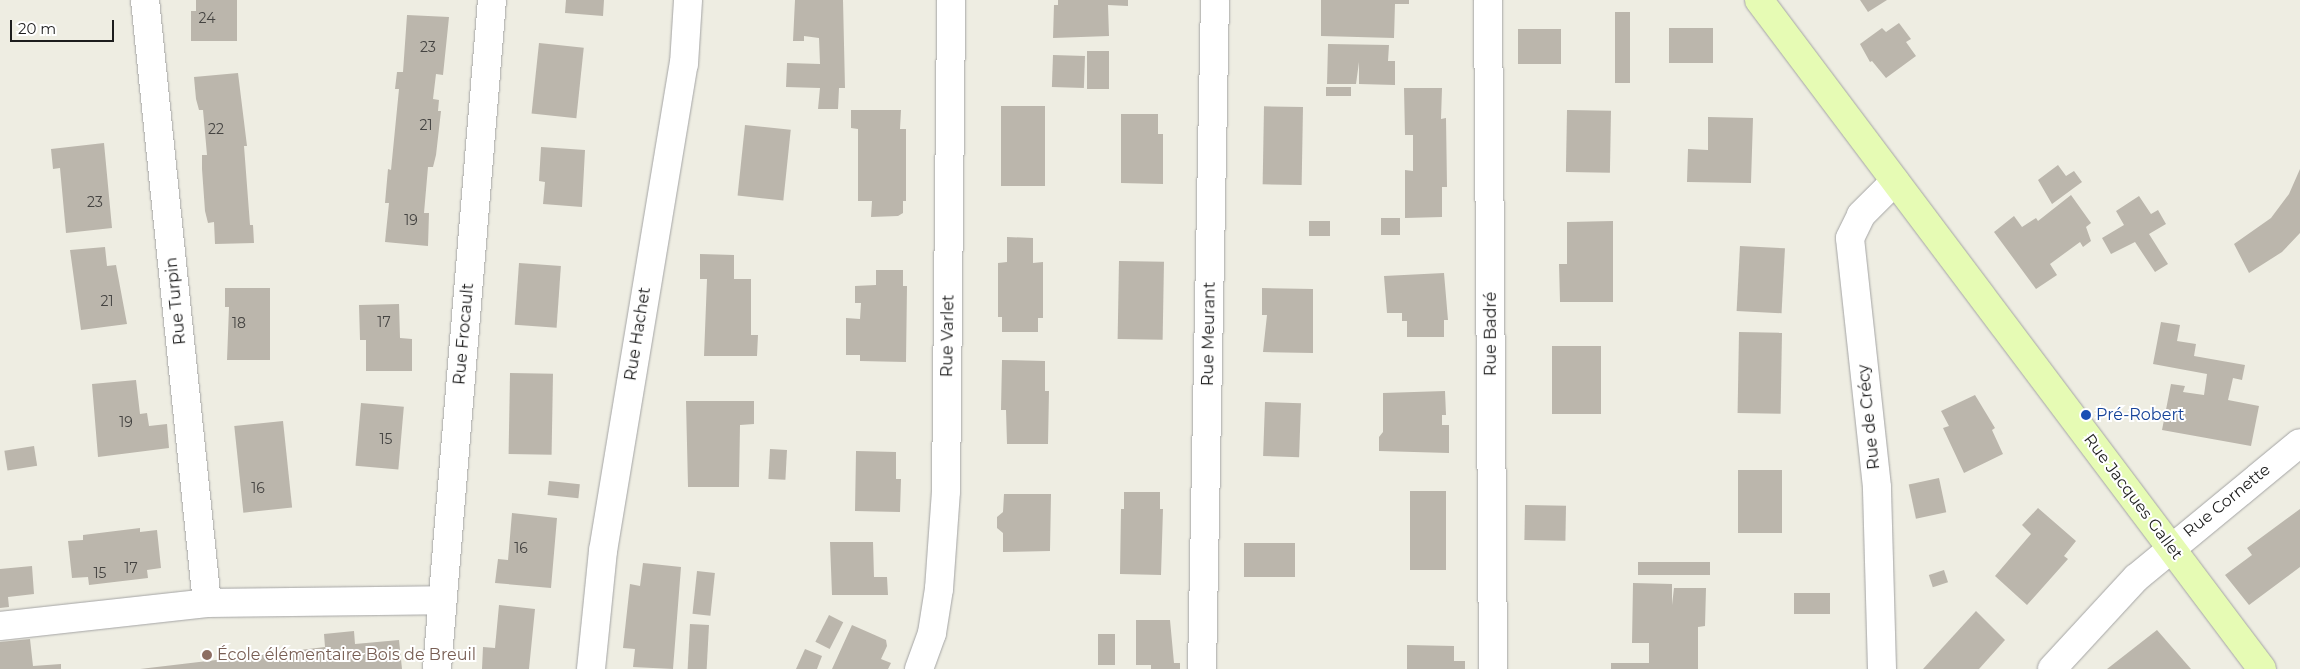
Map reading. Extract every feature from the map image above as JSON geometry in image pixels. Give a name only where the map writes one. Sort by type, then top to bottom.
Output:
[{"type":"main road","name":"Rue Jacques Gallet","points":[[1759,0],[2262,669]]},
{"type":"street","name":"Rue Turpin","points":[[145,0],[207,603]]},
{"type":"street","name":"Rue Frocault","points":[[437,669],[441,600],[492,0]]},
{"type":"street","name":"Rue Hachet","points":[[591,669],[603,551],[684,64],[688,0]]},
{"type":"street","name":"Rue Varlet","points":[[919,669],[932,633],[939,589],[946,490],[951,0]]},
{"type":"street","name":"Rue Meurant","points":[[1202,669],[1215,0]]},
{"type":"street","name":"Rue Badré","points":[[1488,0],[1492,669]]},
{"type":"street","name":"Rue de Crécy","points":[[1882,669],[1877,486],[1850,238],[1862,215],[1895,181]]},
{"type":"street","name":"Rue Cornette","points":[[2052,669],[2136,578],[2170,546],[2300,443]]},
{"type":"street","points":[[0,626],[207,603],[441,600]]},
{"type":"building","points":[[196,0],[237,0],[237,41],[191,41],[191,11],[196,11]]},
{"type":"building","points":[[566,0],[604,0],[603,16],[565,13]]},
{"type":"building","points":[[795,0],[843,0],[845,88],[839,88],[838,109],[818,109],[820,88],[786,87],[787,63],[820,64],[819,38],[804,36],[804,41],[793,41]]},
{"type":"building","points":[[1058,0],[1128,0],[1128,6],[1108,5],[1109,36],[1053,38],[1054,5],[1058,5]]},
{"type":"building","points":[[1321,0],[1409,0],[1409,4],[1395,4],[1394,38],[1321,36]]},
{"type":"building","points":[[1860,0],[1887,0],[1868,12]]},
{"type":"building","points":[[1615,12],[1630,12],[1630,83],[1615,83]]},
{"type":"building","points":[[407,15],[449,17],[443,75],[436,74],[433,99],[439,100],[438,111],[441,111],[436,155],[433,167],[428,167],[424,213],[429,213],[428,246],[385,242],[389,203],[385,203],[388,169],[391,170],[399,89],[395,89],[397,72],[403,72]]},
{"type":"building","points":[[1899,23],[1911,39],[1906,42],[1916,56],[1886,78],[1872,61],[1870,62],[1860,44],[1882,28],[1886,32]]},
{"type":"building","points":[[1669,28],[1713,28],[1713,63],[1669,63]]},
{"type":"building","points":[[1518,29],[1561,29],[1561,64],[1518,64]]},
{"type":"building","points":[[539,43],[584,48],[576,118],[532,114]]},
{"type":"building","points":[[1328,44],[1389,45],[1388,61],[1395,61],[1395,85],[1359,84],[1359,62],[1356,84],[1327,84]]},
{"type":"building","points":[[1087,51],[1109,51],[1109,89],[1087,89]]},
{"type":"building","points":[[1053,55],[1085,56],[1084,88],[1052,87]]},
{"type":"building","points":[[238,73],[247,146],[244,146],[250,225],[253,225],[254,243],[215,244],[214,222],[208,223],[205,211],[202,155],[207,155],[203,110],[199,110],[196,99],[194,77]]},
{"type":"building","points":[[1326,87],[1351,87],[1351,96],[1326,96]]},
{"type":"building","points":[[1404,88],[1442,88],[1441,119],[1446,118],[1447,187],[1442,187],[1442,217],[1405,218],[1405,170],[1413,171],[1413,135],[1405,135]]},
{"type":"building","points":[[1001,106],[1045,106],[1045,186],[1001,186]]},
{"type":"building","points":[[1264,106],[1303,107],[1302,185],[1263,184]]},
{"type":"building","points":[[851,110],[901,110],[900,129],[906,129],[906,201],[903,201],[903,213],[898,216],[871,217],[872,201],[858,201],[858,129],[851,128]]},
{"type":"building","points":[[1567,110],[1611,111],[1610,173],[1566,172]]},
{"type":"building","points":[[1121,114],[1158,114],[1158,134],[1163,134],[1163,184],[1121,183]]},
{"type":"building","points":[[1708,117],[1753,118],[1751,183],[1687,182],[1688,149],[1708,150]]},
{"type":"building","points":[[745,125],[791,130],[783,200],[738,196]]},
{"type":"building","points":[[104,143],[112,228],[66,233],[60,168],[53,169],[51,149]]},
{"type":"building","points":[[541,147],[585,150],[582,207],[543,204],[545,182],[539,181]]},
{"type":"building","points":[[2058,165],[2066,176],[2074,171],[2082,182],[2052,204],[2038,180]]},
{"type":"building","points":[[2300,169],[2300,233],[2282,252],[2249,273],[2234,244],[2271,218],[2289,194]]},
{"type":"building","points":[[2071,195],[2091,223],[2086,227],[2091,241],[2083,247],[2080,242],[2050,264],[2057,275],[2036,289],[1994,232],[2014,216],[2022,227],[2036,218],[2038,221]]},
{"type":"building","points":[[2139,196],[2151,214],[2158,210],[2166,224],[2149,234],[2168,264],[2155,272],[2135,242],[2111,254],[2102,238],[2124,225],[2116,211]]},
{"type":"building","points":[[1381,218],[1400,218],[1400,235],[1381,235]]},
{"type":"building","points":[[1309,221],[1330,221],[1330,236],[1309,236]]},
{"type":"building","points":[[1613,221],[1613,302],[1560,302],[1559,264],[1567,264],[1567,222]]},
{"type":"building","points":[[1007,237],[1033,238],[1033,263],[1043,262],[1043,318],[1038,318],[1038,332],[1002,332],[1002,317],[998,317],[998,263],[1007,262]]},
{"type":"building","points":[[1740,246],[1785,248],[1782,313],[1737,311]]},
{"type":"building","points":[[105,247],[107,266],[116,265],[127,324],[81,330],[70,250]]},
{"type":"building","points":[[700,254],[734,255],[734,279],[751,279],[751,335],[758,335],[757,356],[704,356],[707,279],[700,279]]},
{"type":"building","points":[[1119,261],[1164,262],[1163,340],[1118,339]]},
{"type":"building","points":[[519,263],[561,266],[557,328],[515,325]]},
{"type":"building","points":[[876,270],[903,270],[903,286],[907,286],[906,362],[860,361],[860,355],[846,355],[846,318],[860,319],[861,303],[855,303],[855,286],[876,285]]},
{"type":"building","points":[[1444,273],[1448,320],[1444,320],[1444,337],[1407,337],[1407,321],[1402,321],[1402,313],[1387,313],[1384,276]]},
{"type":"building","points":[[225,288],[270,288],[270,360],[227,360],[229,307],[225,307]]},
{"type":"building","points":[[1262,288],[1313,289],[1313,353],[1263,352],[1267,315],[1262,315]]},
{"type":"building","points":[[399,304],[400,338],[412,339],[412,371],[366,371],[366,340],[360,340],[359,305]]},
{"type":"building","points":[[2161,322],[2180,325],[2177,341],[2196,344],[2194,356],[2245,365],[2242,380],[2233,378],[2228,400],[2259,406],[2251,446],[2162,430],[2171,384],[2185,386],[2183,392],[2204,395],[2207,374],[2153,364]]},
{"type":"building","points":[[1739,332],[1782,333],[1781,414],[1738,413]]},
{"type":"building","points":[[1552,346],[1601,346],[1601,414],[1552,414]]},
{"type":"building","points":[[1002,360],[1045,361],[1045,391],[1049,391],[1048,444],[1007,444],[1006,410],[1001,410]]},
{"type":"building","points":[[510,373],[553,374],[552,455],[509,454]]},
{"type":"building","points":[[136,380],[140,414],[147,413],[149,426],[167,424],[169,448],[98,457],[92,384]]},
{"type":"building","points":[[1445,391],[1446,415],[1442,415],[1442,425],[1449,425],[1449,453],[1379,451],[1379,437],[1383,432],[1383,393]]},
{"type":"building","points":[[1975,395],[1995,428],[1992,430],[2003,454],[1964,473],[1943,428],[1949,426],[1941,411]]},
{"type":"building","points":[[686,401],[754,401],[754,424],[740,425],[739,487],[688,487]]},
{"type":"building","points":[[1265,402],[1301,403],[1299,457],[1263,456]]},
{"type":"building","points":[[361,403],[404,407],[398,470],[356,466]]},
{"type":"building","points":[[283,421],[292,508],[243,513],[234,426]]},
{"type":"building","points":[[34,446],[37,466],[7,470],[4,451]]},
{"type":"building","points":[[770,449],[787,450],[785,480],[768,479]]},
{"type":"building","points":[[856,451],[896,452],[896,479],[901,479],[900,512],[855,511]]},
{"type":"building","points":[[1738,470],[1782,470],[1782,533],[1738,533]]},
{"type":"building","points":[[1939,478],[1946,512],[1916,519],[1909,484]]},
{"type":"building","points":[[549,481],[580,484],[578,498],[548,495]]},
{"type":"building","points":[[1410,491],[1446,491],[1446,570],[1410,570]]},
{"type":"building","points":[[1124,492],[1160,492],[1160,509],[1163,509],[1161,575],[1120,574],[1121,509],[1124,509]]},
{"type":"building","points":[[1004,494],[1051,494],[1050,551],[1003,552],[1003,533],[997,528],[997,517],[1003,512]]},
{"type":"building","points":[[1525,505],[1566,506],[1565,541],[1524,540]]},
{"type":"building","points":[[2038,508],[2076,541],[2064,556],[2068,559],[2027,605],[1995,576],[2031,534],[2022,525]]},
{"type":"building","points":[[2300,509],[2300,567],[2249,605],[2225,575],[2252,555],[2247,548]]},
{"type":"building","points":[[512,513],[557,518],[551,588],[495,583],[498,559],[508,560]]},
{"type":"building","points":[[140,528],[140,532],[157,530],[161,568],[147,570],[148,578],[89,585],[88,577],[72,578],[68,541],[83,540],[83,535]]},
{"type":"building","points":[[830,542],[873,542],[874,577],[887,577],[888,595],[832,595]]},
{"type":"building","points":[[1244,543],[1295,543],[1295,577],[1244,577]]},
{"type":"building","points":[[1638,562],[1710,562],[1710,575],[1638,575]]},
{"type":"building","points":[[643,563],[681,567],[673,669],[633,667],[635,649],[623,648],[630,584],[640,586]]},
{"type":"building","points":[[32,566],[34,594],[8,597],[9,607],[0,608],[0,569]]},
{"type":"building","points":[[1944,570],[1948,582],[1933,587],[1929,575]]},
{"type":"building","points":[[697,571],[715,573],[710,616],[693,614]]},
{"type":"building","points":[[1633,583],[1672,584],[1672,605],[1674,588],[1706,588],[1705,626],[1698,627],[1698,669],[1611,669],[1611,663],[1649,663],[1649,643],[1632,643]]},
{"type":"building","points":[[1794,593],[1830,593],[1830,614],[1794,614]]},
{"type":"building","points":[[499,605],[535,609],[529,669],[482,669],[483,647],[495,648]]},
{"type":"building","points":[[1976,611],[2005,640],[1979,669],[1923,669]]},
{"type":"building","points":[[829,615],[843,622],[830,649],[815,642]]},
{"type":"building","points":[[1136,620],[1170,620],[1174,663],[1180,663],[1180,669],[1151,669],[1151,665],[1136,665]]},
{"type":"building","points":[[690,624],[709,625],[707,669],[688,669]]},
{"type":"building","points":[[852,625],[886,640],[887,646],[881,659],[891,663],[888,669],[832,669]]},
{"type":"building","points":[[2157,630],[2191,669],[2107,669]]},
{"type":"building","points":[[354,631],[355,644],[399,640],[402,669],[140,669],[325,647],[324,634]]},
{"type":"building","points":[[1098,634],[1115,634],[1115,665],[1098,665]]},
{"type":"building","points":[[30,639],[33,666],[61,664],[61,669],[0,669],[0,642]]},
{"type":"building","points":[[1407,645],[1454,646],[1454,661],[1465,661],[1465,669],[1407,669]]},
{"type":"building","points":[[805,649],[822,656],[817,669],[796,669]]},
{"type":"place","name":"Pré-Robert","points":[[2086,415]]},
{"type":"place","name":"École élémentaire Bois de Breuil","points":[[207,655]]}]
